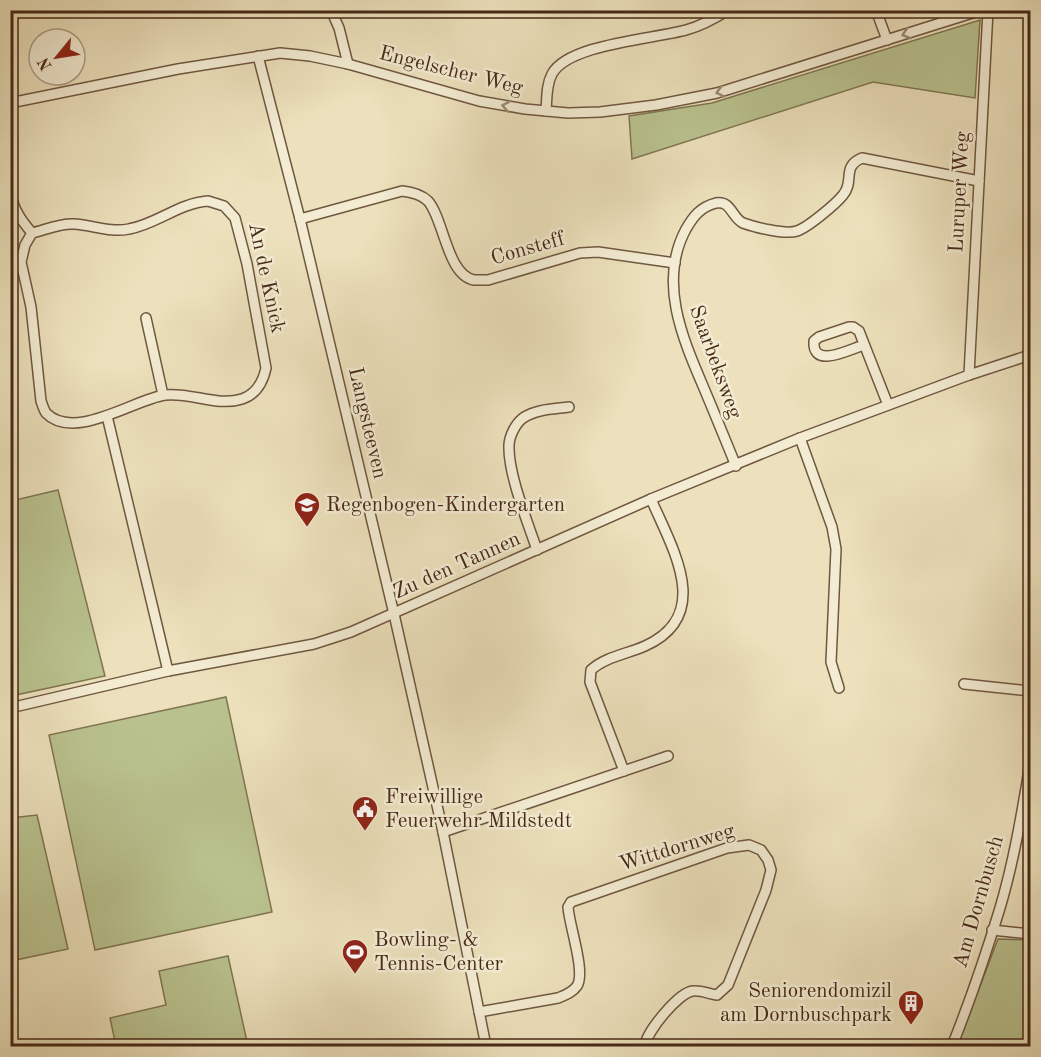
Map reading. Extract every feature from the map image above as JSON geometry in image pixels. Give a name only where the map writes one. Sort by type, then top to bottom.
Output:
[{"type":"street","points":[[331,10],[339,28],[348,64]]},
{"type":"street","points":[[546,111],[547,88],[552,73],[567,60],[613,44],[687,30],[709,22],[728,10]]},
{"type":"street","points":[[876,10],[887,40]]},
{"type":"street","name":"Engelscher Weg","points":[[10,103],[178,69],[280,53],[348,64],[479,101],[546,111],[600,112],[657,105],[717,93],[982,10]]},
{"type":"street","name":"Luruper Weg","points":[[969,375],[988,10]]},
{"type":"street","name":"Langsteeven","points":[[258,56],[300,219],[394,614],[443,832],[486,1047]]},
{"type":"street","name":"Saarbeksweg","points":[[736,466],[688,350],[676,314],[673,294],[675,263],[681,239],[693,217],[704,207],[718,203],[726,204],[742,222],[783,232],[795,232],[806,227],[843,195],[849,185],[849,169],[854,162],[862,158],[979,181]]},
{"type":"street","points":[[10,191],[20,219],[32,233]]},
{"type":"street","name":"Consteff","points":[[300,219],[402,191],[416,193],[427,200],[433,209],[454,261],[463,274],[472,280],[488,279],[580,253],[598,252],[675,263]]},
{"type":"street","name":"An de Knick","points":[[208,201],[224,206],[235,218],[247,264],[266,368],[263,383],[253,393],[242,399],[222,402],[194,396],[164,395],[107,416],[80,423],[60,420],[46,413],[40,400],[31,307],[21,262],[25,245],[32,233],[72,224],[111,231],[130,229],[181,207],[208,201]]},
{"type":"street","points":[[146,318],[164,395]]},
{"type":"street","points":[[864,345],[822,357],[817,354],[814,341],[819,337],[849,327],[859,331],[888,405]]},
{"type":"street","name":"Zu den Tannen","points":[[10,708],[168,671],[315,644],[351,632],[651,499],[800,438],[969,375],[1030,355]]},
{"type":"street","points":[[537,550],[510,465],[509,444],[514,428],[523,418],[546,410],[568,407]]},
{"type":"street","points":[[107,416],[168,671]]},
{"type":"street","points":[[800,438],[832,527],[836,549],[831,662],[839,688]]},
{"type":"street","points":[[624,771],[590,682],[591,670],[598,664],[660,638],[675,622],[682,607],[684,590],[682,573],[651,499]]},
{"type":"street","points":[[964,684],[1030,691]]},
{"type":"street","points":[[443,832],[668,756]]},
{"type":"street","name":"Am Dornbusch","points":[[952,1047],[966,1012],[1000,908],[1015,845],[1030,764]]},
{"type":"street","name":"Wittdornweg","points":[[479,1012],[558,998],[569,994],[578,985],[580,973],[568,907],[571,902],[727,848],[749,845],[761,850],[771,870],[768,885],[728,985],[717,994],[691,990],[681,996],[650,1030],[645,1047]]},
{"type":"street","points":[[992,930],[1030,934]]},
{"type":"green space","points":[[980,20],[975,98],[873,82],[632,159],[629,116],[712,103]]},
{"type":"green space","points":[[58,490],[105,676],[11,696],[11,501]]},
{"type":"green space","points":[[226,697],[272,912],[95,950],[49,735]]},
{"type":"green space","points":[[37,815],[68,949],[11,961],[11,818]]},
{"type":"green space","points":[[998,939],[1030,940],[1030,1046],[957,1046]]},
{"type":"green space","points":[[228,956],[248,1046],[116,1046],[110,1018],[166,1005],[159,971]]},
{"type":"place","name":"Regenbogen-Kindergarten","points":[[307,528]]},
{"type":"place","name":"Freiwillige Feuerwehr Mildstedt","points":[[365,832]]},
{"type":"place","name":"Bowling- & Tennis-Center","points":[[355,975]]},
{"type":"place","name":"Seniorendomizil am Dornbuschpark","points":[[911,1026]]}]
